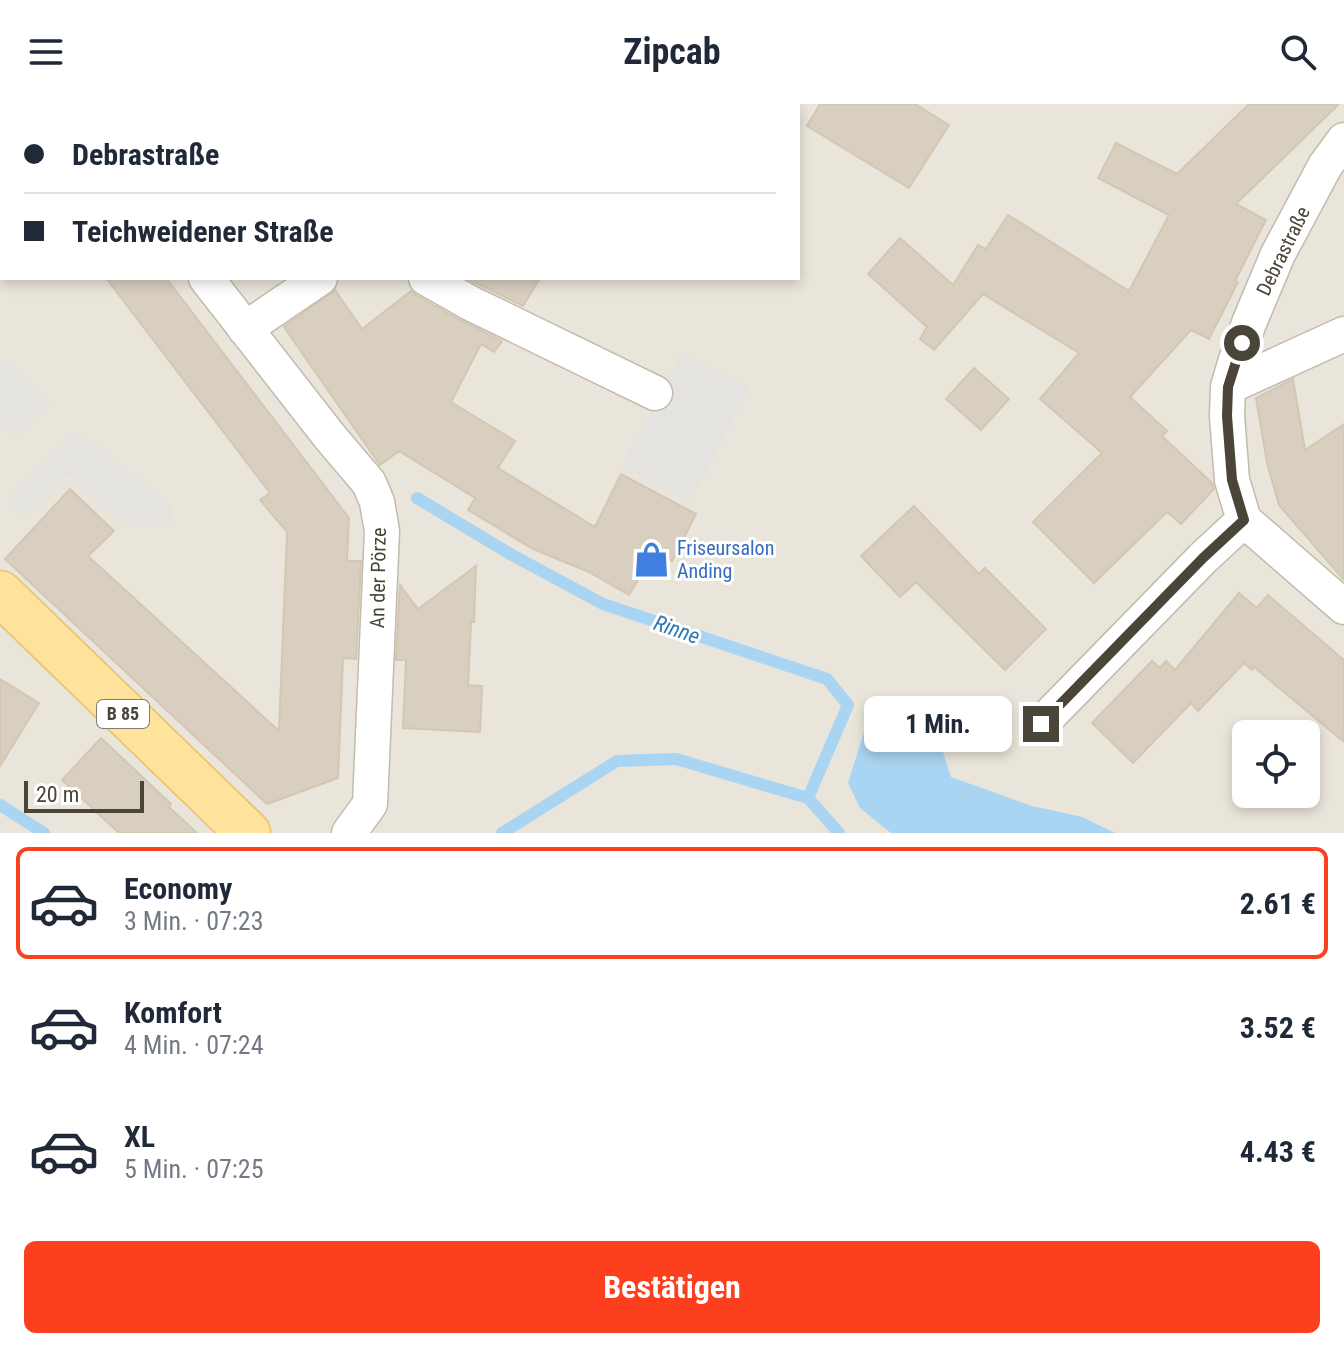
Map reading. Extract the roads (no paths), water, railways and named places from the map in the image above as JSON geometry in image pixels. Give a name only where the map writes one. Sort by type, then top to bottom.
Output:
[{"type":"main road","name":"B 85","points":[[0,593],[248,833]]},
{"type":"street","name":"Debrastraße","points":[[1244,520],[1232,480],[1228,387],[1249,323],[1278,254],[1325,166],[1344,140]]},
{"type":"street","name":"An der Pörze","points":[[208,280],[369,483],[377,502],[382,531],[370,804],[349,833]]},
{"type":"street","points":[[245,329],[317,280]]},
{"type":"street","points":[[430,280],[470,303],[655,393]]},
{"type":"street","points":[[1228,387],[1344,334]]},
{"type":"street","points":[[1041,724],[1244,520],[1344,607]]},
{"type":"water","points":[[866,726],[943,752],[951,777],[1032,806],[1082,817],[1115,833],[891,833],[860,808],[848,783]]},
{"type":"waterway","name":"Rinne","points":[[417,498],[512,555],[603,604],[827,679],[848,705],[808,798]]},
{"type":"waterway","name":"Rinne","points":[[502,833],[617,761],[676,759],[808,798],[839,833]]},
{"type":"waterway","name":"Rinne","points":[[0,805],[44,833]]},
{"type":"place","name":"Friseursalon Anding","points":[[651,559]]}]
